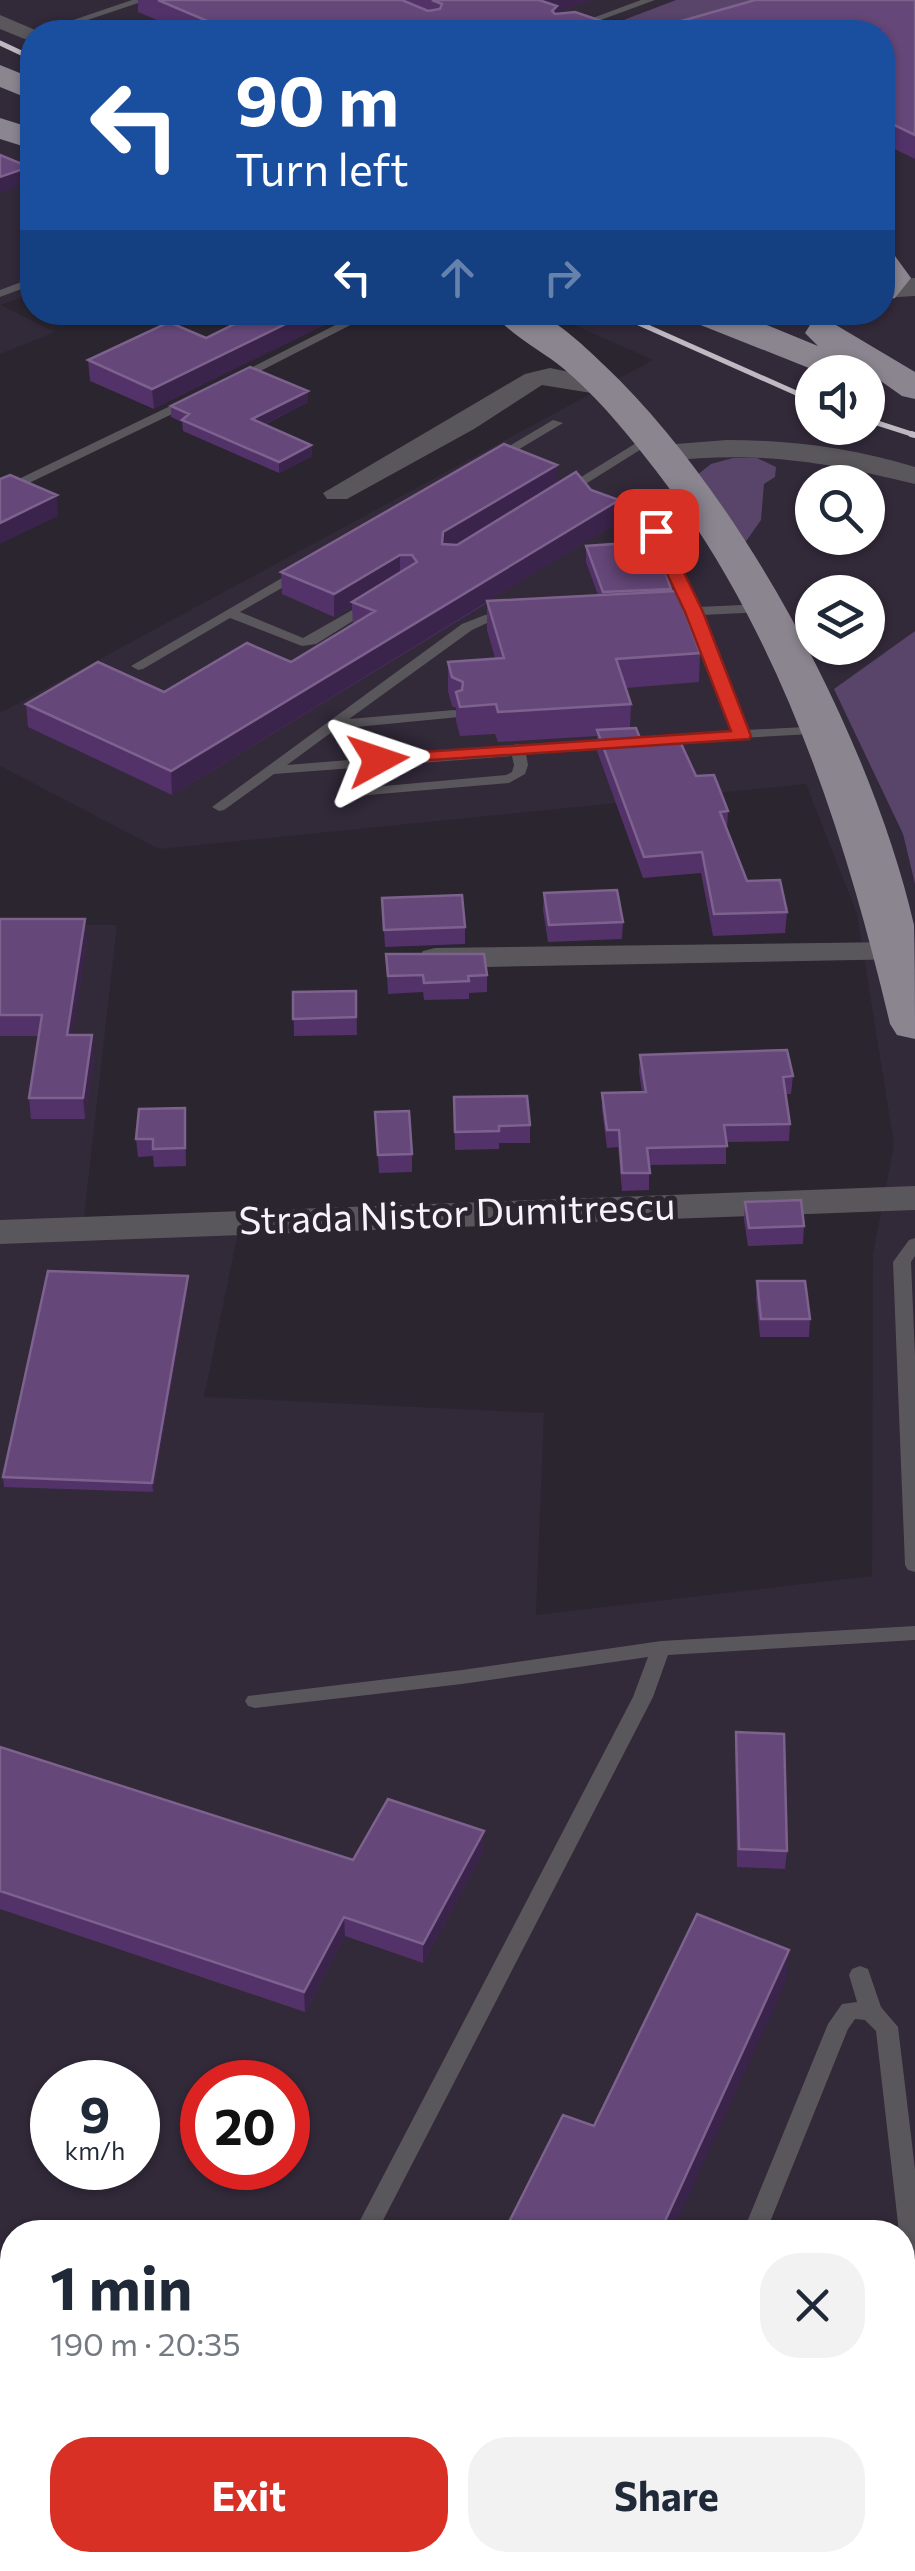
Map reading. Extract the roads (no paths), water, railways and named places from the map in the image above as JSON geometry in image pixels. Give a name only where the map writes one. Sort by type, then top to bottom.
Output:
[{"type":"main road","points":[[0,100],[20,124]]},
{"type":"main road","points":[[529,325],[610,388],[658,445],[694,494],[765,608],[826,730],[874,864],[915,1024]]},
{"type":"main road","points":[[745,325],[845,355]]},
{"type":"main road","points":[[787,325],[846,355]]},
{"type":"main road","points":[[810,325],[847,355]]},
{"type":"main road","points":[[885,374],[915,388]]},
{"type":"main road","points":[[885,385],[915,408]]},
{"type":"street","points":[[524,325],[533,358],[550,376]]},
{"type":"street","points":[[337,492],[534,380],[550,376],[610,388]]},
{"type":"street","points":[[658,445],[802,449],[842,454],[915,476]]},
{"type":"street","points":[[412,958],[897,952]]},
{"type":"street","name":"Strada Nistor Dumitrescu","points":[[0,1232],[915,1198]]},
{"type":"lane","points":[[80,20],[142,0]]},
{"type":"lane","points":[[594,20],[650,0]]},
{"type":"lane","points":[[230,381],[344,325]]},
{"type":"lane","points":[[0,493],[212,390]]},
{"type":"lane","points":[[471,472],[557,423]]},
{"type":"lane","points":[[551,500],[584,479],[658,445]]},
{"type":"lane","points":[[506,452],[522,457]]},
{"type":"lane","points":[[569,474],[584,479]]},
{"type":"lane","points":[[656,531],[694,612],[742,736]]},
{"type":"lane","points":[[138,666],[316,562]]},
{"type":"lane","points":[[229,612],[292,641],[311,641],[391,593]]},
{"type":"lane","points":[[656,613],[765,608]]},
{"type":"lane","points":[[219,807],[467,626],[485,619],[523,618]]},
{"type":"lane","points":[[333,725],[454,714]]},
{"type":"lane","points":[[649,741],[826,730]]},
{"type":"lane","points":[[273,770],[630,742]]},
{"type":"lane","points":[[356,792],[509,779],[518,774],[521,765],[518,748]]},
{"type":"lane","points":[[915,1244],[902,1262],[915,1565]]},
{"type":"lane","points":[[256,1701],[462,1678],[660,1648],[915,1633]]},
{"type":"lane","points":[[371,2220],[643,1697],[660,1648]]},
{"type":"lane","points":[[860,1975],[871,2012],[887,2026],[910,2220]]},
{"type":"lane","points":[[760,2220],[839,2024],[850,2010],[871,2012]]},
{"type":"railway","points":[[0,43],[20,52]]},
{"type":"railway","points":[[643,325],[795,392]]},
{"type":"railway","points":[[885,425],[915,435],[911,434]]}]
